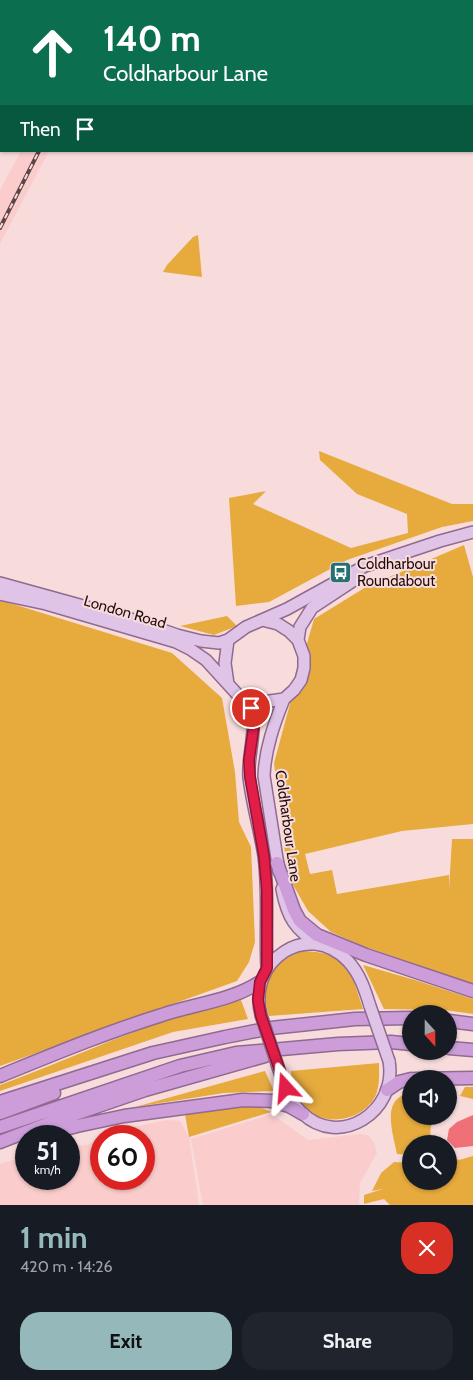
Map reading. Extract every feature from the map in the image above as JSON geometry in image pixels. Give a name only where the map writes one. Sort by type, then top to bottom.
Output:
[{"type":"highway","points":[[277,863],[294,910],[300,921],[317,934],[366,955],[473,991]]},
{"type":"highway","points":[[326,947],[366,955]]},
{"type":"highway","points":[[0,1076],[120,1028],[231,996],[250,989],[260,982]]},
{"type":"highway","points":[[0,1102],[153,1053],[225,1037],[271,1028],[355,1019],[402,1018]]},
{"type":"highway","points":[[458,1022],[473,1024]]},
{"type":"highway","points":[[0,1113],[116,1070],[225,1037]]},
{"type":"highway","points":[[0,1127],[180,1066],[236,1053],[294,1047],[402,1043]]},
{"type":"highway","points":[[0,1142],[145,1090],[294,1047]]},
{"type":"highway","points":[[458,1049],[473,1050]]},
{"type":"highway","points":[[457,1078],[473,1078]]},
{"type":"highway","points":[[387,1090],[402,1081]]},
{"type":"highway","points":[[80,1126],[124,1116],[243,1100],[273,1101],[290,1106],[303,1114]]},
{"type":"highway","points":[[0,1148],[15,1143]]},
{"type":"main road","points":[[385,560],[312,608],[300,627],[298,640],[304,656],[301,680],[284,699],[248,702],[228,684],[225,663],[228,640],[246,627],[287,609],[365,566],[440,541],[472,533]]},
{"type":"main road","name":"London Road","points":[[0,583],[134,620],[177,635],[201,641],[220,643],[228,640]]},
{"type":"main road","name":"London Road","points":[[0,594],[46,604],[176,642],[206,660],[228,684]]},
{"type":"main road","points":[[260,620],[278,624],[298,640]]},
{"type":"main road","name":"Coldharbour Lane","points":[[284,699],[271,735],[264,763],[264,776],[277,863],[285,905],[290,917],[302,934],[326,947]]},
{"type":"main road","name":"Coldharbour Lane","points":[[248,702],[254,725],[249,760],[250,777],[264,856],[267,890],[267,968]]},
{"type":"main road","points":[[306,944],[326,947],[341,955],[354,968],[363,986],[389,1062],[390,1078],[387,1090],[384,1099],[374,1112],[354,1124],[344,1126],[325,1125],[313,1121],[303,1114],[289,1095],[261,1016],[258,1000],[260,982],[267,968],[280,954],[306,944]]},
{"type":"shaded area","points":[[20,152],[48,152],[0,244],[0,190]]},
{"type":"shaded area","points":[[198,235],[202,277],[163,272],[167,265],[193,237]]},
{"type":"shaded area","points":[[319,451],[452,504],[473,504],[473,521],[442,527],[347,560],[269,602],[236,606],[229,498],[266,491],[253,504],[351,548],[408,533],[407,514],[357,494],[320,460]]},
{"type":"shaded area","points":[[464,545],[473,577],[473,824],[402,831],[305,854],[310,874],[332,870],[337,894],[449,875],[449,889],[452,839],[473,839],[473,984],[363,946],[331,932],[308,911],[292,883],[286,862],[274,763],[291,700],[303,688],[310,672],[311,659],[306,647],[314,619],[366,587]]},
{"type":"shaded area","points":[[0,600],[172,653],[222,698],[235,772],[239,822],[251,847],[255,942],[249,962],[237,981],[0,1066]]},
{"type":"shaded area","points":[[227,616],[237,626],[214,635],[180,626]]},
{"type":"shaded area","points":[[303,951],[330,955],[339,960],[351,975],[363,1009],[269,1016],[266,994],[270,975],[283,961]]},
{"type":"shaded area","points":[[363,965],[473,999],[473,1014],[458,1012],[458,1005],[402,1005],[402,1009],[384,1009]]},
{"type":"shaded area","points":[[241,1000],[248,1019],[173,1032],[0,1091],[0,1085],[133,1032],[178,1016]]},
{"type":"shaded area","points":[[379,1063],[377,1093],[375,1097],[360,1113],[350,1117],[328,1119],[307,1111],[299,1104],[292,1088],[291,1071]]},
{"type":"shaded area","points":[[265,1071],[274,1091],[224,1093],[135,1107]]},
{"type":"shaded area","points":[[465,1087],[473,1087],[473,1099],[460,1096]]},
{"type":"shaded area","points":[[401,1096],[402,1125],[431,1125],[431,1135],[402,1135],[402,1154],[397,1154],[391,1127],[392,1109],[395,1101]]},
{"type":"shaded area","points":[[238,1106],[260,1107],[271,1112],[189,1137],[185,1114]]},
{"type":"shaded area","points":[[272,1114],[308,1140],[359,1134],[368,1135],[374,1143],[377,1153],[360,1183],[359,1205],[203,1205],[191,1139]]},
{"type":"shaded area","points":[[473,1115],[473,1146],[457,1148],[457,1135],[448,1135],[449,1129],[454,1125],[457,1125],[457,1122]]},
{"type":"shaded area","points":[[167,1120],[180,1121],[189,1137],[199,1205],[0,1205],[0,1164],[15,1159],[15,1190],[80,1190],[80,1145],[90,1143],[90,1190],[155,1190],[155,1125],[143,1125]]},
{"type":"shaded area","points":[[473,1156],[473,1205],[390,1205],[384,1199],[364,1204],[364,1195],[383,1189],[372,1191],[381,1173],[394,1162],[402,1162],[402,1190],[457,1190],[457,1159]]},
{"type":"railway","points":[[0,228],[38,152]]},
{"type":"place","name":"Coldharbour Roundabout","points":[[341,573]]},
{"type":"route","points":[[251,708],[254,725],[249,760],[250,777],[264,856],[267,890],[267,968],[260,982],[258,1000],[261,1016],[286,1088]]}]
